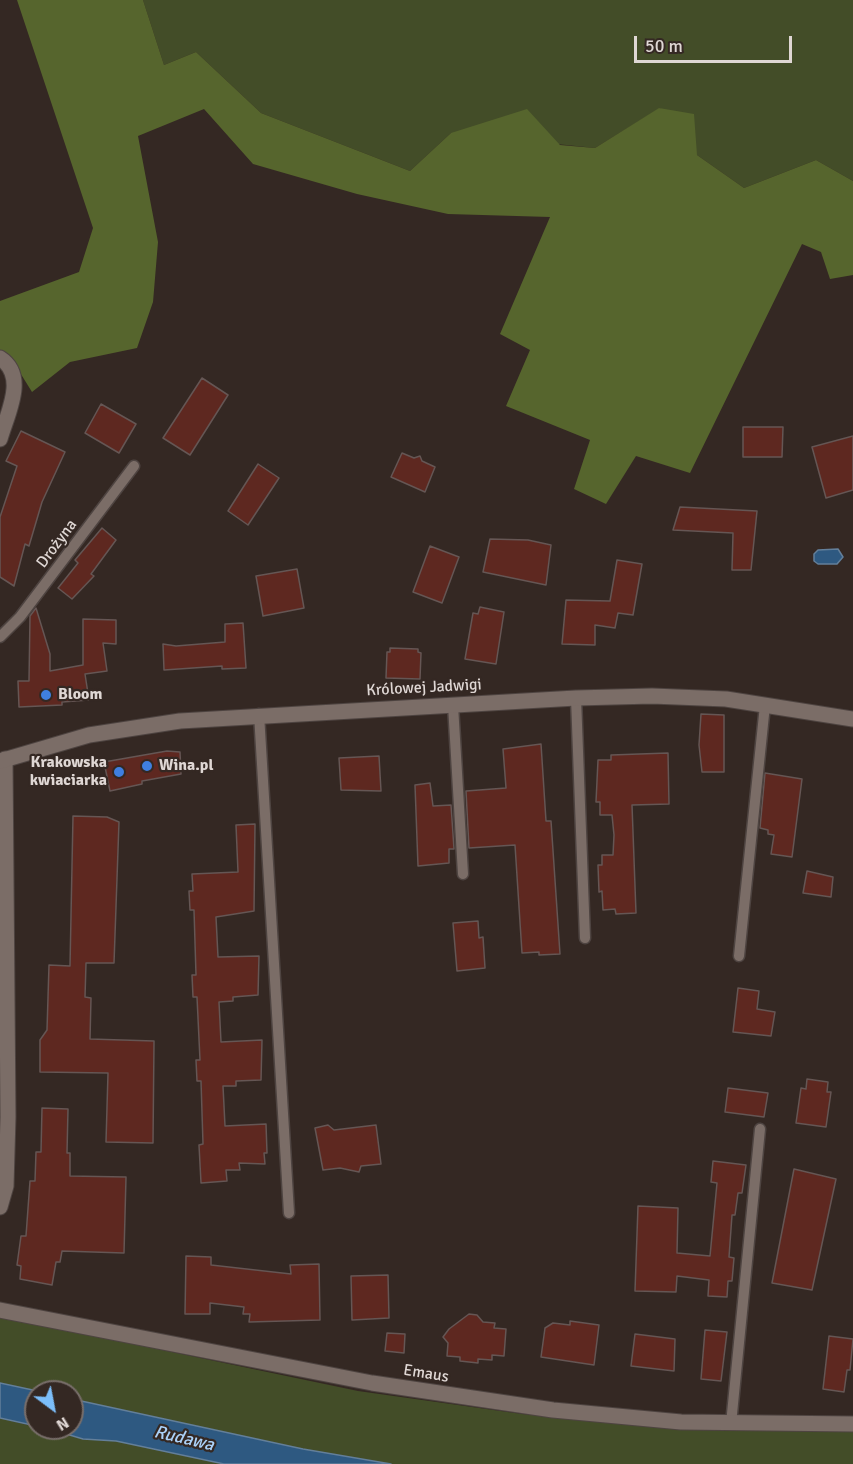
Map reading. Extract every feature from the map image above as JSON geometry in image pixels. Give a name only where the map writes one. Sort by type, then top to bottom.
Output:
[{"type":"street","points":[[0,358],[13,371],[15,385],[0,439]]},
{"type":"street","name":"Królowej Jadwigi","points":[[3,760],[52,744],[134,726],[259,714],[576,698],[652,696],[726,699],[853,719]]},
{"type":"street","points":[[0,1207],[6,1186],[8,1127],[3,760]]},
{"type":"street","name":"Emaus","points":[[0,1310],[428,1392],[553,1410],[730,1424],[853,1424]]},
{"type":"lane","name":"Drożyna","points":[[0,637],[20,617],[134,466]]},
{"type":"lane","points":[[576,698],[585,938]]},
{"type":"lane","points":[[453,705],[463,874]]},
{"type":"lane","points":[[739,956],[765,705]]},
{"type":"lane","points":[[259,714],[289,1213]]},
{"type":"lane","points":[[730,1424],[760,1129]]},
{"type":"green space","points":[[17,0],[143,0],[164,65],[196,52],[261,113],[410,171],[451,133],[527,109],[560,145],[595,148],[659,108],[694,114],[697,155],[744,188],[816,160],[853,181],[853,275],[830,279],[821,252],[802,244],[690,473],[636,456],[606,504],[574,489],[590,440],[506,406],[530,350],[500,334],[550,217],[448,214],[357,194],[253,164],[204,109],[138,136],[158,242],[153,302],[137,348],[70,362],[32,392],[14,363],[0,352],[0,301],[79,272],[93,228]]},
{"type":"green space","points":[[143,0],[853,0],[853,181],[816,160],[744,188],[697,155],[660,108],[595,148],[451,133],[410,171],[261,113],[196,52],[164,65]]},
{"type":"green space","points":[[0,1316],[358,1391],[522,1414],[700,1429],[853,1432],[853,1464],[391,1464],[303,1449],[84,1402],[84,1380],[24,1380],[24,1388],[0,1383]]},
{"type":"green space","points":[[0,1418],[24,1424],[24,1440],[116,1441],[224,1464],[0,1464]]},
{"type":"water","points":[[838,549],[843,557],[837,564],[818,564],[814,561],[814,554],[818,550]]},
{"type":"water","points":[[0,1383],[24,1388],[24,1423],[0,1418]]},
{"type":"water","name":"Rudawa","points":[[84,1402],[303,1449],[391,1464],[224,1464],[116,1441],[84,1439]]},
{"type":"building","points":[[202,378],[228,395],[190,455],[163,438]]},
{"type":"building","points":[[101,404],[136,424],[119,453],[85,433]]},
{"type":"building","points":[[743,427],[783,427],[782,457],[743,457]]},
{"type":"building","points":[[21,431],[65,452],[42,502],[29,546],[25,544],[14,586],[0,577],[0,517],[17,466],[6,461]]},
{"type":"building","points":[[853,436],[853,490],[826,498],[812,447]]},
{"type":"building","points":[[402,453],[414,458],[420,456],[422,461],[435,467],[425,492],[391,477]]},
{"type":"building","points":[[258,464],[279,478],[248,525],[228,511]]},
{"type":"building","points":[[680,507],[757,511],[751,570],[732,570],[733,533],[673,530]]},
{"type":"building","points":[[102,528],[116,540],[91,574],[94,576],[72,599],[58,588],[78,563],[75,560]]},
{"type":"building","points":[[490,539],[528,540],[551,545],[546,585],[483,572]]},
{"type":"building","points":[[430,546],[459,557],[442,603],[413,592]]},
{"type":"building","points":[[617,560],[642,564],[633,615],[618,613],[615,628],[595,625],[595,645],[562,644],[566,600],[610,601]]},
{"type":"building","points":[[297,569],[304,608],[263,616],[256,576]]},
{"type":"building","points":[[480,607],[504,612],[496,664],[465,659],[473,613],[478,614]]},
{"type":"building","points":[[36,608],[50,654],[50,671],[83,665],[83,619],[116,620],[116,644],[103,643],[107,671],[85,674],[89,700],[62,702],[62,705],[19,707],[18,681],[29,681],[30,616]]},
{"type":"building","points":[[243,623],[246,668],[222,669],[222,666],[164,670],[163,644],[176,646],[225,642],[225,624]]},
{"type":"building","points":[[390,648],[418,649],[421,653],[420,679],[386,678],[387,652],[390,652]]},
{"type":"building","points":[[701,714],[724,715],[724,772],[702,772],[699,745]]},
{"type":"building","points":[[541,744],[546,821],[551,821],[560,954],[539,955],[539,952],[522,953],[515,845],[469,848],[466,791],[506,788],[503,749]]},
{"type":"building","points":[[167,751],[180,752],[181,774],[142,781],[142,784],[110,791],[104,762]]},
{"type":"building","points":[[668,753],[669,804],[632,805],[636,913],[616,914],[615,909],[603,910],[602,891],[599,892],[598,865],[602,865],[602,855],[613,855],[614,835],[612,815],[600,815],[600,802],[596,802],[598,760],[611,760],[611,755]]},
{"type":"building","points":[[379,756],[381,791],[341,790],[339,758]]},
{"type":"building","points":[[765,773],[802,779],[792,857],[771,854],[774,835],[760,828]]},
{"type":"building","points":[[430,783],[433,806],[451,805],[454,849],[449,849],[449,863],[418,866],[415,785]]},
{"type":"building","points":[[73,816],[107,817],[119,822],[114,963],[86,963],[85,997],[91,998],[90,1039],[154,1041],[153,1143],[106,1142],[108,1073],[40,1072],[40,1040],[47,1030],[49,965],[70,966]]},
{"type":"building","points":[[255,824],[254,911],[216,917],[218,957],[259,956],[258,995],[233,997],[233,1001],[219,1002],[221,1042],[262,1040],[261,1080],[236,1081],[236,1086],[223,1086],[225,1126],[266,1124],[267,1153],[264,1153],[265,1164],[239,1163],[240,1170],[226,1170],[227,1181],[201,1183],[199,1145],[203,1144],[201,1081],[197,1081],[196,1060],[200,1060],[197,997],[193,997],[192,975],[196,975],[194,910],[190,910],[189,891],[193,891],[192,874],[238,872],[236,825]]},
{"type":"building","points":[[807,871],[833,877],[831,897],[803,893]]},
{"type":"building","points":[[478,921],[479,938],[483,937],[485,968],[457,971],[453,923]]},
{"type":"building","points":[[738,988],[759,991],[757,1009],[775,1012],[771,1036],[733,1032]]},
{"type":"building","points":[[807,1079],[828,1082],[827,1092],[831,1092],[826,1127],[796,1123],[801,1088],[806,1089]]},
{"type":"building","points":[[728,1088],[768,1093],[764,1117],[725,1112]]},
{"type":"building","points":[[42,1108],[68,1109],[67,1153],[70,1153],[70,1176],[126,1177],[124,1253],[62,1251],[60,1262],[56,1262],[52,1285],[20,1279],[21,1266],[17,1265],[21,1236],[26,1236],[30,1181],[35,1181],[36,1152],[41,1152]]},
{"type":"building","points":[[328,1125],[334,1130],[376,1125],[381,1164],[361,1166],[359,1172],[340,1168],[323,1170],[315,1128]]},
{"type":"building","points":[[713,1161],[746,1165],[742,1193],[738,1193],[735,1215],[732,1215],[729,1257],[734,1258],[732,1281],[728,1281],[727,1297],[708,1296],[709,1280],[677,1276],[676,1292],[635,1291],[638,1206],[678,1208],[677,1253],[710,1256],[717,1183],[711,1182]]},
{"type":"building","points":[[794,1169],[836,1179],[812,1290],[772,1283]]},
{"type":"building","points":[[186,1256],[211,1257],[211,1265],[291,1274],[290,1265],[319,1264],[320,1320],[249,1322],[250,1314],[243,1314],[244,1307],[210,1303],[210,1314],[185,1314]]},
{"type":"building","points":[[388,1275],[389,1318],[352,1320],[351,1276]]},
{"type":"building","points":[[469,1314],[477,1315],[483,1322],[495,1323],[494,1328],[506,1329],[504,1356],[492,1355],[492,1360],[478,1359],[478,1363],[460,1361],[460,1357],[447,1356],[448,1343],[443,1337],[449,1329]]},
{"type":"building","points":[[570,1321],[599,1325],[594,1365],[541,1357],[545,1328],[553,1323],[570,1325]]},
{"type":"building","points":[[705,1330],[727,1332],[721,1381],[701,1379]]},
{"type":"building","points":[[387,1333],[405,1334],[404,1353],[385,1351]]},
{"type":"building","points":[[635,1334],[675,1339],[674,1371],[631,1366]]},
{"type":"building","points":[[829,1336],[853,1339],[850,1370],[847,1370],[844,1392],[823,1389]]},
{"type":"place","name":"Bloom","points":[[46,695]]},
{"type":"place","name":"Wina.pl","points":[[147,766]]},
{"type":"place","name":"Krakowska kwiaciarka","points":[[119,772]]}]
